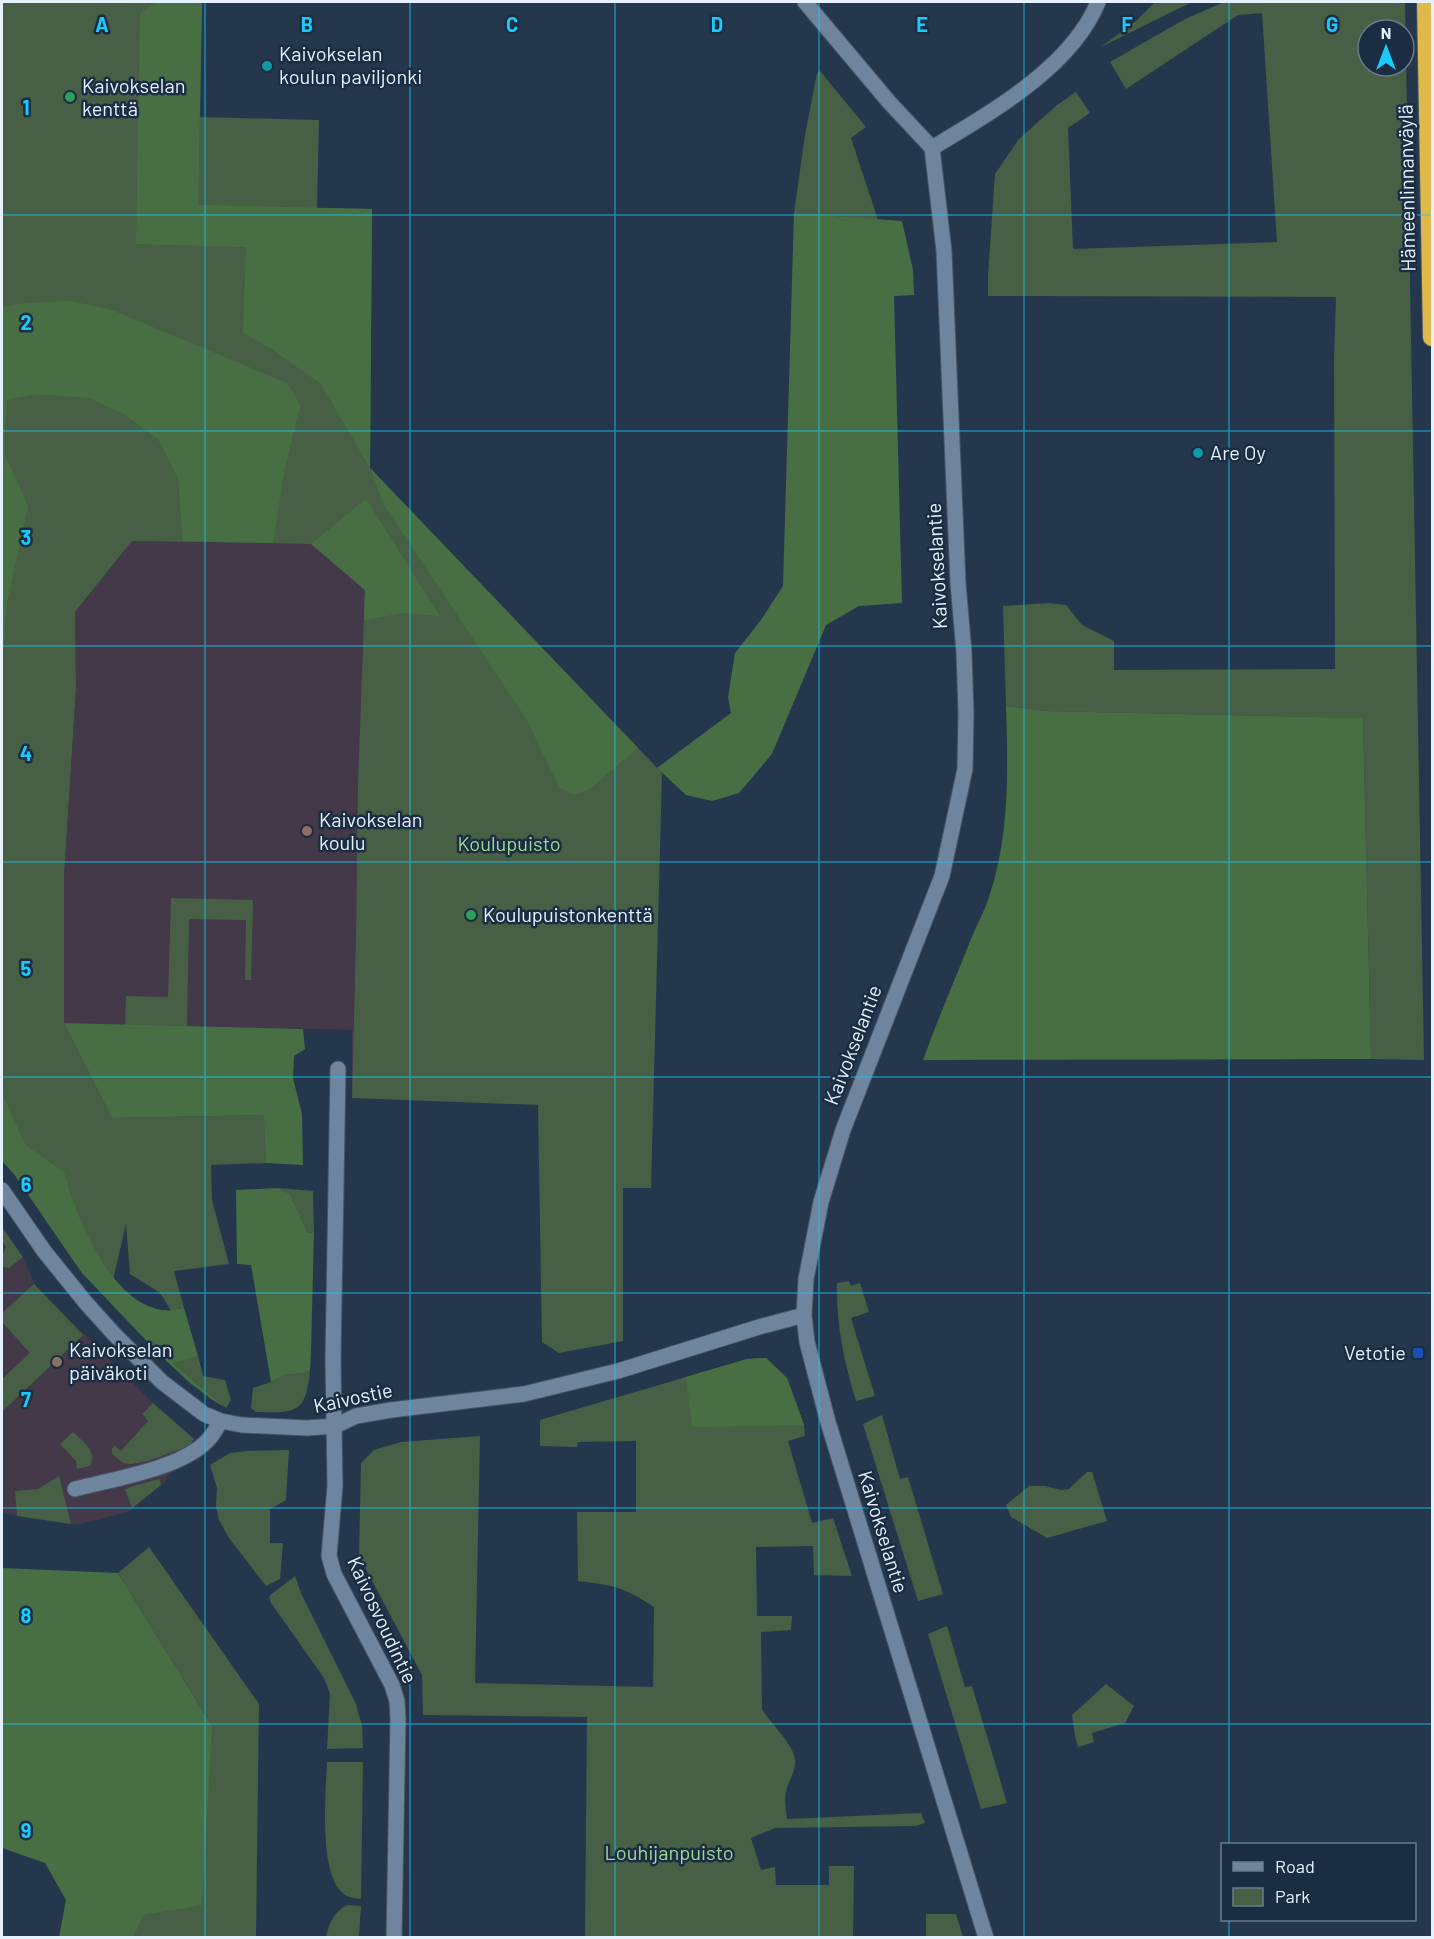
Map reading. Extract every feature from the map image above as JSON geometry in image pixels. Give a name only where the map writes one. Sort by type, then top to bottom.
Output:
[{"type":"highway","name":"Hämeenlinnanväylä","points":[[1426,2],[1432,337]]},
{"type":"street","points":[[805,2],[889,102],[932,148],[992,111],[1048,69],[1083,31],[1098,2]]},
{"type":"street","name":"Kaivokselantie","points":[[932,148],[944,251],[958,583],[964,663],[965,769],[942,876],[863,1075],[821,1202],[806,1279],[804,1315],[807,1342],[828,1422],[986,1938]]},
{"type":"street","name":"Kaivosvoudintie","points":[[338,1069],[333,1360],[335,1486],[329,1556],[334,1574],[392,1684],[397,1701],[394,1938]]},
{"type":"street","name":"Kaivostie","points":[[2,1190],[44,1251],[86,1303],[162,1382],[204,1414],[221,1421],[242,1425],[293,1428],[335,1426],[356,1416],[391,1410],[525,1394],[618,1371],[804,1315]]},
{"type":"street","points":[[75,1488],[173,1464],[209,1440],[221,1421]]},
{"type":"shaded area","name":"Kaivokselan koulu","points":[[132,541],[311,544],[365,590],[377,1099],[352,1098],[352,1030],[64,1023],[64,876],[76,689],[75,612]]},
{"type":"shaded area","name":"Kaivokselan päiväkoti","points":[[2,1227],[23,1257],[35,1285],[153,1403],[194,1439],[164,1483],[128,1512],[76,1525],[2,1513]]},
{"type":"green space","name":"Koulupuisto","points":[[2,2],[202,2],[200,117],[319,120],[317,208],[372,209],[370,468],[662,773],[651,1188],[623,1188],[623,1341],[559,1353],[542,1342],[538,1105],[352,1098],[358,784],[365,590],[311,544],[132,541],[75,612],[76,689],[64,876],[64,1023],[112,1118],[265,1115],[266,1163],[211,1165],[212,1200],[229,1264],[174,1271],[184,1308],[172,1312],[160,1293],[130,1274],[126,1224],[113,1280],[135,1319],[82,1273],[14,1174],[2,1161]]},
{"type":"green space","points":[[156,2],[202,2],[198,205],[372,209],[370,468],[321,384],[270,348],[243,333],[246,247],[136,244],[140,13]]},
{"type":"green space","points":[[1155,2],[1192,2],[1101,47],[1136,21]]},
{"type":"green space","points":[[1224,2],[1405,2],[1405,18],[1356,18],[1356,78],[1406,78],[1424,1060],[1371,1059],[1363,718],[1045,711],[1006,706],[1003,606],[1049,603],[1066,605],[1082,625],[1114,641],[1114,670],[1335,669],[1334,359],[1336,297],[988,296],[995,174],[1019,139],[1057,105],[1076,92],[1090,113],[1068,128],[1073,249],[1277,242],[1262,13],[1238,15],[1126,89],[1110,62],[1185,19]]},
{"type":"green space","points":[[820,71],[866,127],[851,138],[878,220],[794,213],[805,135],[817,73]]},
{"type":"green space","points":[[794,213],[902,221],[913,270],[914,295],[894,296],[902,603],[859,606],[826,625],[772,754],[739,793],[712,801],[686,795],[657,768],[731,713],[728,697],[735,653],[761,620],[783,586]]},
{"type":"green space","points":[[71,301],[112,310],[287,383],[300,405],[284,472],[273,543],[183,541],[178,478],[158,439],[124,414],[89,398],[35,394],[7,400],[4,453],[28,506],[7,603],[2,663],[2,307],[26,303]]},
{"type":"green space","points":[[370,468],[638,748],[590,789],[574,795],[560,788],[527,720],[384,505]]},
{"type":"green space","points":[[366,499],[440,616],[404,613],[364,620],[365,590],[311,544]]},
{"type":"green space","points":[[1006,706],[1045,711],[1363,718],[1371,1059],[923,1060],[987,903],[996,874],[1006,802]]},
{"type":"green space","points":[[171,898],[253,900],[251,980],[245,980],[246,920],[189,919],[187,1026],[125,1025],[126,996],[168,997]]},
{"type":"green space","points":[[64,1023],[303,1029],[305,1049],[294,1056],[293,1078],[302,1114],[303,1165],[266,1163],[264,1115],[112,1118]]},
{"type":"green space","points":[[2,1092],[25,1145],[64,1172],[90,1241],[104,1265],[121,1286],[140,1302],[161,1310],[184,1308],[198,1356],[173,1363],[226,1408],[190,1383],[159,1354],[82,1273],[14,1174],[2,1161]]},
{"type":"green space","points":[[279,1188],[313,1191],[314,1232],[308,1233],[290,1194]]},
{"type":"green space","points":[[279,1188],[290,1194],[308,1233],[314,1232],[311,1352],[310,1370],[284,1375],[271,1382],[251,1265],[237,1264],[236,1190]]},
{"type":"green space","points":[[2,1227],[23,1257],[9,1268],[2,1267],[2,1256],[6,1247],[2,1241]]},
{"type":"green space","points":[[849,1281],[851,1286],[860,1283],[869,1312],[851,1318],[875,1396],[856,1401],[844,1357],[838,1313],[837,1283]]},
{"type":"green space","points":[[34,1284],[83,1335],[2,1412],[2,1379],[30,1353],[2,1322],[2,1313]]},
{"type":"green space","points":[[198,1356],[203,1376],[225,1380],[231,1400],[226,1408],[172,1362]]},
{"type":"green space","name":"Louhijanpuisto","points":[[766,1358],[787,1378],[804,1425],[805,1436],[788,1441],[812,1523],[833,1518],[852,1576],[814,1575],[813,1546],[756,1547],[757,1616],[792,1616],[791,1630],[761,1632],[762,1709],[791,1747],[795,1760],[785,1794],[787,1819],[921,1813],[925,1823],[916,1826],[775,1828],[751,1838],[761,1870],[775,1867],[776,1885],[829,1885],[829,1866],[854,1866],[853,1936],[915,1937],[585,1937],[587,1717],[423,1715],[422,1675],[359,1556],[361,1463],[374,1450],[401,1442],[480,1436],[475,1683],[653,1687],[654,1607],[618,1588],[578,1581],[577,1512],[636,1512],[636,1441],[578,1442],[577,1447],[540,1446],[540,1420],[747,1359]]},
{"type":"green space","points":[[766,1358],[787,1378],[804,1425],[692,1427],[686,1377],[747,1359]]},
{"type":"green space","points":[[310,1370],[306,1395],[296,1408],[281,1412],[256,1412],[251,1408],[253,1388],[284,1375]]},
{"type":"green space","points":[[153,1403],[194,1439],[189,1446],[148,1461],[123,1463],[112,1454],[114,1445],[121,1451],[148,1421],[142,1414]]},
{"type":"green space","points":[[882,1415],[900,1479],[908,1477],[943,1594],[918,1601],[863,1424]]},
{"type":"green space","points":[[73,1432],[91,1451],[90,1466],[77,1469],[76,1461],[60,1444]]},
{"type":"green space","points":[[289,1450],[286,1500],[270,1509],[270,1543],[283,1543],[280,1579],[266,1586],[229,1538],[219,1520],[216,1506],[217,1488],[210,1465],[230,1453]]},
{"type":"green space","points":[[1087,1472],[1092,1472],[1107,1521],[1047,1538],[1011,1517],[1006,1505],[1029,1486],[1069,1489]]},
{"type":"green space","points":[[59,1476],[71,1524],[17,1516],[15,1491],[38,1489]]},
{"type":"green space","points":[[159,1479],[161,1485],[132,1508],[125,1490]]},
{"type":"green space","points":[[149,1547],[259,1704],[256,1937],[134,1937],[212,1726],[118,1573]]},
{"type":"green space","points":[[2,1568],[118,1573],[212,1726],[202,1905],[143,1915],[134,1937],[59,1937],[66,1900],[45,1863],[2,1848]]},
{"type":"green space","points":[[295,1576],[301,1593],[356,1704],[362,1726],[363,1748],[327,1749],[330,1694],[324,1678],[271,1603],[269,1596]]},
{"type":"green space","points":[[947,1626],[965,1687],[972,1686],[1007,1803],[981,1809],[928,1634]]},
{"type":"green space","points":[[1106,1684],[1134,1706],[1125,1723],[1092,1733],[1094,1742],[1078,1747],[1072,1715]]},
{"type":"green space","points":[[327,1762],[363,1762],[361,1899],[347,1896],[337,1887],[331,1873],[325,1835]]},
{"type":"green space","points":[[347,1905],[361,1906],[359,1937],[326,1937],[333,1918]]},
{"type":"green space","points":[[926,1914],[956,1914],[963,1937],[926,1937]]},
{"type":"place","name":"Kaivokselan koulun paviljonki","points":[[267,66]]},
{"type":"place","name":"Kaivokselan kenttä","points":[[70,97]]},
{"type":"place","name":"Are Oy","points":[[1198,453]]},
{"type":"place","name":"Kaivokselan koulu","points":[[307,831]]},
{"type":"place","name":"Koulupuistonkenttä","points":[[471,915]]},
{"type":"place","name":"Vetotie","points":[[1418,1353]]},
{"type":"place","name":"Kaivokselan päiväkoti","points":[[57,1362]]}]
